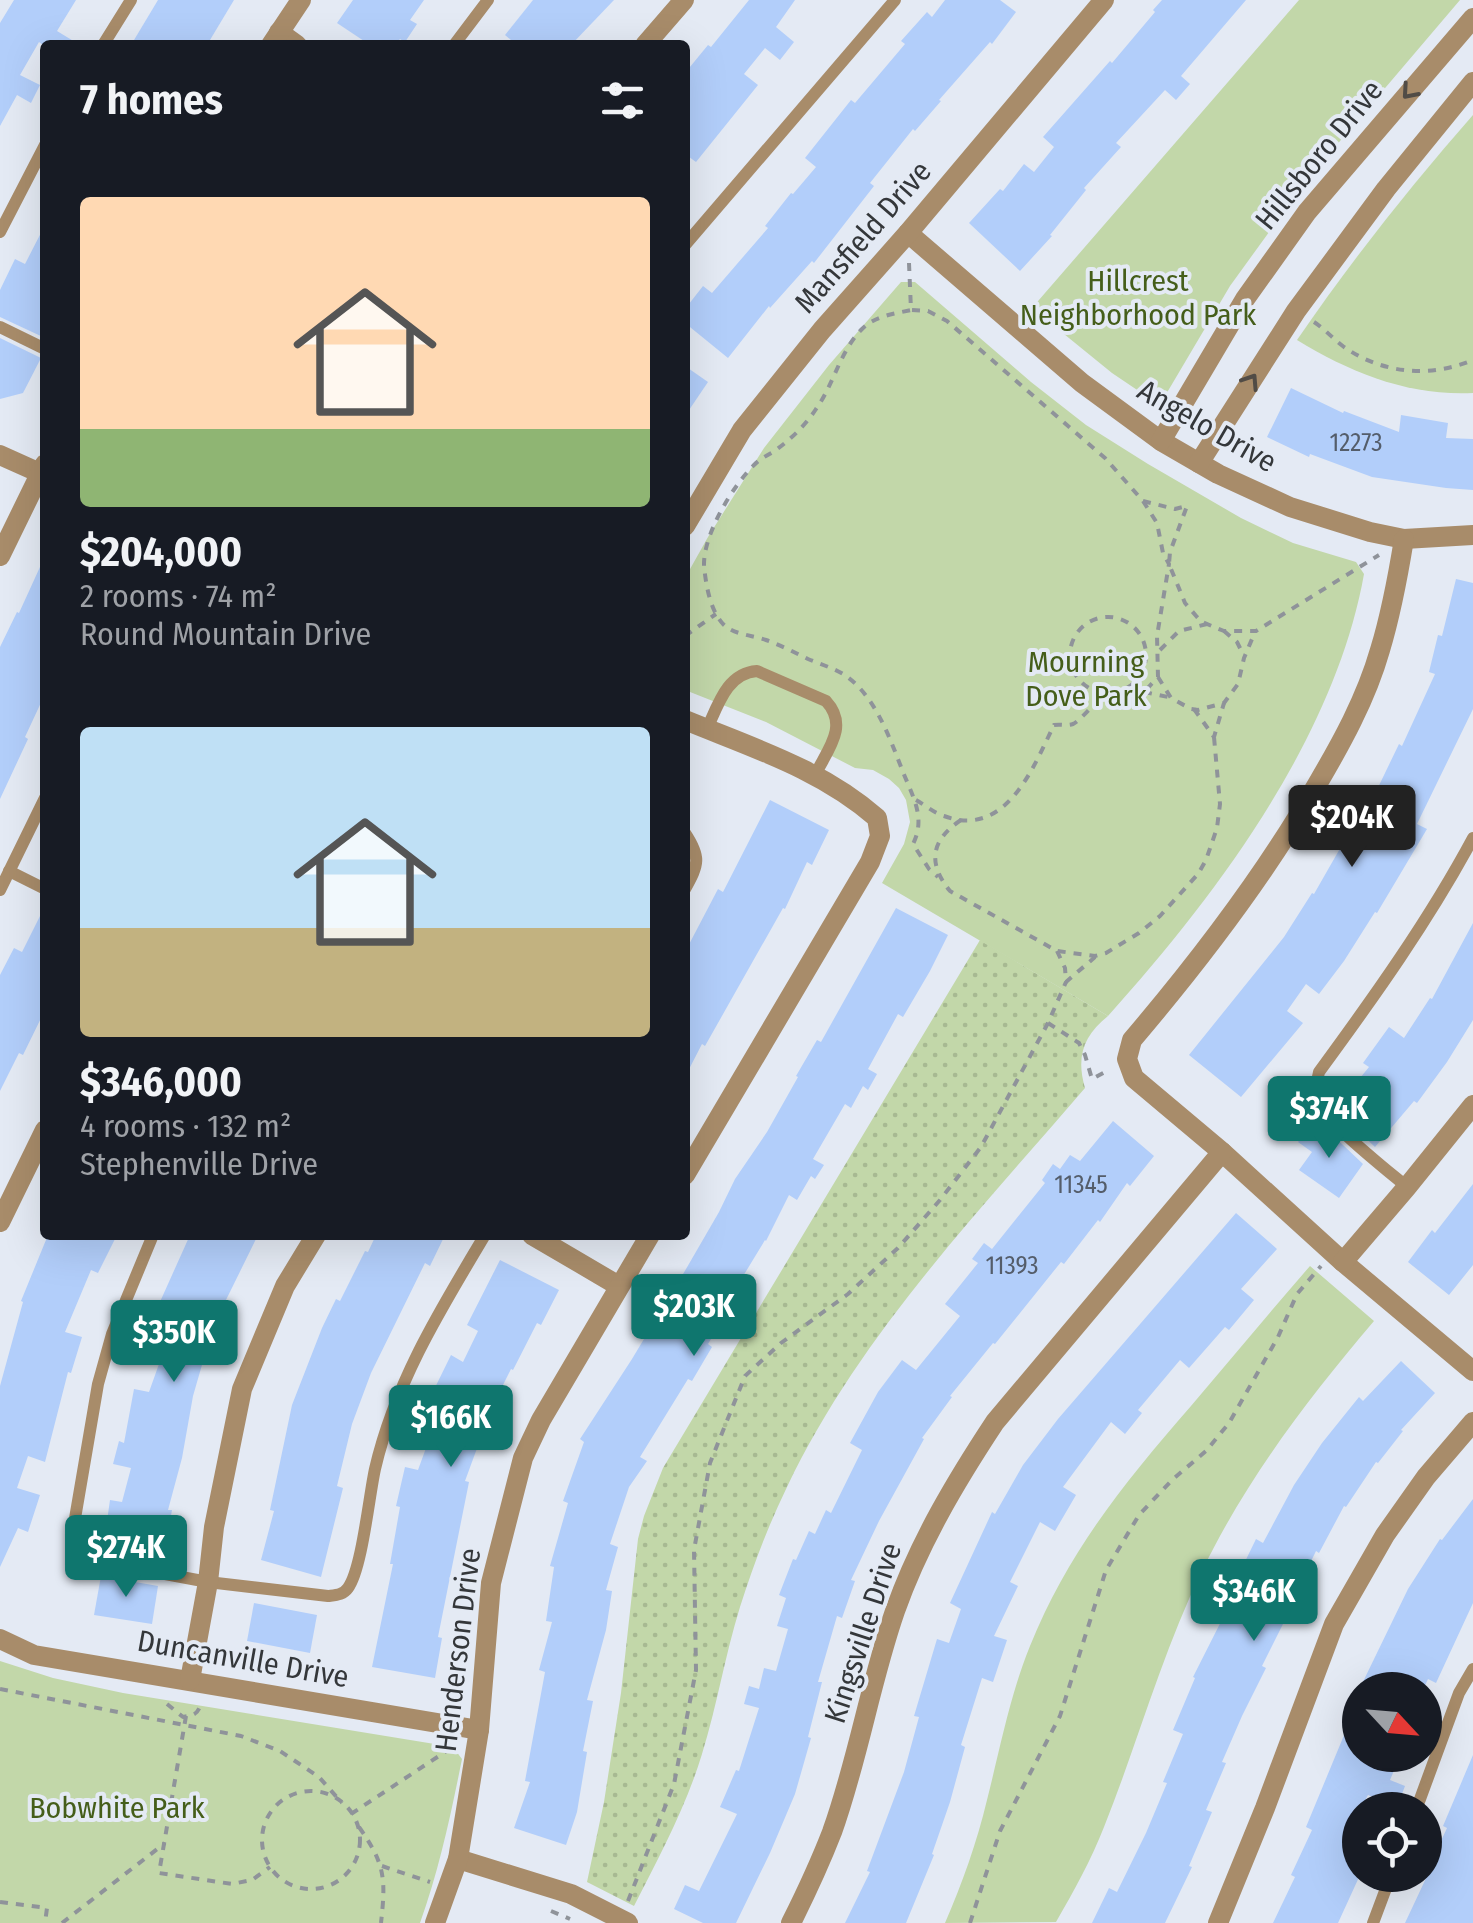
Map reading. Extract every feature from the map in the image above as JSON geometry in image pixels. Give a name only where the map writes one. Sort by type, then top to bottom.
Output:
[{"type":"street","points":[[275,39],[302,0]]},
{"type":"street","points":[[649,40],[684,0]]},
{"type":"street","name":"Mansfield Drive","points":[[690,518],[742,430],[822,330],[1104,0]]},
{"type":"street","name":"Hillsboro Drive","points":[[1161,441],[1245,300],[1307,212],[1473,18]]},
{"type":"street","points":[[1199,463],[1296,311],[1386,188],[1473,82]]},
{"type":"street","name":"Angelo Drive","points":[[908,233],[1082,383],[1161,441],[1199,463],[1290,507],[1343,525],[1404,538],[1473,535]]},
{"type":"street","points":[[0,454],[40,467]]},
{"type":"street","points":[[0,556],[40,474]]},
{"type":"street","points":[[1404,538],[1381,649],[1350,726],[1258,882],[1132,1040],[1127,1059],[1134,1078],[1222,1152],[1334,1260],[1473,1370]]},
{"type":"street","points":[[690,722],[814,775],[852,796],[877,818],[880,836],[870,862],[690,1167]]},
{"type":"street","points":[[1334,1260],[1407,1188],[1473,1105]]},
{"type":"street","points":[[0,1222],[40,1138]]},
{"type":"street","name":"Kingsville Drive","points":[[791,1923],[832,1830],[895,1611],[932,1526],[996,1422],[1222,1152]]},
{"type":"street","points":[[190,1680],[214,1527],[242,1388],[285,1286],[313,1240]]},
{"type":"street","points":[[541,1240],[619,1286]]},
{"type":"street","name":"Henderson Drive","points":[[435,1923],[458,1859],[479,1730],[491,1582],[523,1458],[541,1420],[647,1240]]},
{"type":"street","points":[[1218,1923],[1334,1624],[1385,1535],[1426,1477],[1473,1422]]},
{"type":"street","name":"Duncanville Drive","points":[[0,1640],[34,1655],[479,1730]]},
{"type":"street","points":[[458,1859],[571,1894],[623,1920]]},
{"type":"lane","points":[[107,40],[131,0]]},
{"type":"lane","points":[[458,40],[488,0]]},
{"type":"lane","points":[[690,239],[895,0]]},
{"type":"lane","points":[[0,232],[40,155]]},
{"type":"lane","points":[[0,326],[40,346]]},
{"type":"lane","points":[[707,729],[725,690],[738,676],[757,671],[826,701],[833,709],[838,719],[836,732],[814,775]]},
{"type":"lane","points":[[0,890],[40,808]]},
{"type":"lane","points":[[1407,1188],[1325,1114],[1316,1082],[1319,1072],[1381,987],[1473,838]]},
{"type":"lane","points":[[690,843],[697,857],[690,879]]},
{"type":"lane","points":[[9,871],[40,886]]},
{"type":"lane","points":[[151,1240],[112,1334],[98,1384],[72,1536],[74,1545],[82,1554],[101,1562],[208,1582],[316,1596],[348,1590],[392,1411],[412,1359],[482,1240]]},
{"type":"lane","points":[[1423,1792],[1459,1693],[1473,1669]]},
{"type":"lane","points":[[1373,1923],[1385,1892]]},
{"type":"path","points":[[908,233],[911,310]]},
{"type":"path","points":[[1096,956],[1057,951],[950,891],[929,869],[913,844],[918,833],[916,800],[874,708],[842,674],[768,640],[731,630],[716,614],[706,584],[704,559],[711,534],[752,466],[796,433],[814,413],[846,350],[861,330],[887,315],[911,310],[928,312],[948,321],[1105,458],[1157,523],[1164,553],[1185,603],[1196,617],[1237,642],[1244,658]]},
{"type":"path","points":[[1307,318],[1347,349],[1382,366],[1426,371],[1473,360]]},
{"type":"path","points":[[1143,501],[1175,509],[1187,506],[1170,552],[1157,636],[1158,676],[1171,698]]},
{"type":"path","points":[[1224,632],[1256,632],[1372,560]]},
{"type":"path","points":[[690,632],[716,614]]},
{"type":"path","points":[[1126,690],[1142,671],[1145,648],[1134,627],[1124,621],[1095,619],[1080,629],[1071,644],[1071,668],[1080,682],[1092,691],[1112,694],[1126,690],[1171,698],[1194,709],[1214,737]]},
{"type":"path","points":[[1159,651],[1179,631],[1207,624]]},
{"type":"path","points":[[623,1920],[674,1784],[696,1670],[694,1550],[710,1464],[745,1376],[781,1343],[848,1294],[898,1248],[980,1147],[1066,982],[1096,956],[1148,926],[1198,874],[1218,828],[1220,804],[1214,737],[1224,703],[1238,684],[1256,632]]},
{"type":"path","points":[[1144,692],[1158,676]]},
{"type":"path","points":[[916,800],[939,814],[961,820],[992,815],[1019,792],[1054,725],[1073,724],[1106,692]]},
{"type":"path","points":[[1194,709],[1224,703]]},
{"type":"path","points":[[938,876],[937,847],[948,829],[961,820]]},
{"type":"path","points":[[1057,951],[1066,982]]},
{"type":"path","points":[[1048,1023],[1078,1043],[1092,1079],[1127,1059]]},
{"type":"path","points":[[970,1923],[1000,1831],[1060,1716],[1106,1570],[1139,1515],[1206,1451],[1229,1423],[1278,1337],[1297,1294],[1334,1260]]},
{"type":"path","points":[[0,1689],[242,1736],[280,1752],[319,1778],[373,1846],[382,1866],[381,1923]]},
{"type":"path","points":[[168,1704],[183,1717],[198,1713],[202,1702]]},
{"type":"path","points":[[186,1716],[159,1872],[232,1884],[252,1880],[270,1867]]},
{"type":"path","points":[[351,1814],[479,1730]]},
{"type":"path","points":[[342,1803],[331,1796],[306,1792],[282,1801],[262,1834],[270,1867],[292,1886],[329,1886],[349,1871],[356,1860],[356,1823]]},
{"type":"path","points":[[62,1923],[165,1843]]},
{"type":"path","points":[[382,1866],[428,1882],[450,1881]]},
{"type":"path","points":[[0,1902],[47,1908],[44,1923]]},
{"type":"green space","name":"Hillcrest Neighborhood Park","points":[[1299,0],[1460,0],[1306,181],[1230,286],[1165,396],[1152,400],[1032,308]]},
{"type":"green space","name":"Hillcrest Neighborhood Park","points":[[1473,115],[1473,393],[1426,391],[1381,380],[1338,363],[1297,340],[1382,225]]},
{"type":"green space","name":"Mourning Dove Park","points":[[901,282],[915,282],[1086,425],[1241,518],[1293,543],[1356,562],[1364,574],[1349,635],[1327,695],[1266,811],[1190,919],[1108,1016],[882,883],[904,844],[910,822],[906,800],[889,779],[873,770],[855,768],[766,722],[690,692],[690,569],[764,448]]},
{"type":"green space","points":[[980,940],[1108,1016],[1084,1048],[1081,1066],[1085,1088],[923,1278],[884,1328],[816,1432],[780,1502],[750,1576],[696,1774],[634,1906],[587,1882],[621,1693],[644,1516],[663,1468]]},
{"type":"green space","points":[[1310,1266],[1374,1321],[1280,1440],[1202,1571],[1099,1839],[1069,1899],[1056,1922],[945,1923],[979,1831],[1023,1665],[1062,1579],[1100,1518],[1143,1462]]},
{"type":"green space","name":"Bobwhite Park","points":[[0,1661],[53,1678],[123,1693],[453,1747],[462,1759],[439,1862],[420,1923],[0,1923]]},
{"type":"building","points":[[14,0],[76,0],[57,31],[72,40],[40,40],[20,75],[40,85],[31,103],[17,95],[0,126],[0,23]]},
{"type":"building","points":[[158,0],[234,0],[210,40],[134,40]]},
{"type":"building","points":[[353,0],[424,0],[410,20],[417,24],[406,40],[362,40],[337,23]]},
{"type":"building","points":[[533,0],[614,0],[576,40],[511,40],[505,35]]},
{"type":"building","points":[[749,0],[795,0],[776,27],[794,42],[780,60],[765,48],[744,74],[758,85],[696,162],[690,158],[690,67],[708,45],[711,47]]},
{"type":"building","points":[[945,0],[1000,0],[1016,12],[992,44],[913,129],[814,263],[769,306],[728,358],[690,327],[690,303],[703,286],[712,293],[768,228],[765,226],[816,167],[805,158],[851,100],[855,103],[905,44],[901,41],[927,12],[932,17]]},
{"type":"building","points":[[1162,0],[1246,0],[1181,76],[1190,84],[1176,100],[1165,90],[1116,143],[1121,147],[1020,271],[969,223],[1000,189],[1003,191],[1024,164],[1034,172],[1054,147],[1043,137],[1112,63]]},
{"type":"building","points":[[40,235],[40,336],[0,317],[0,290],[15,259],[25,264]]},
{"type":"building","points":[[0,338],[40,360],[23,393],[0,399]]},
{"type":"building","points":[[690,369],[708,382],[690,409]]},
{"type":"building","points":[[1291,388],[1343,413],[1399,432],[1401,415],[1448,423],[1446,438],[1473,439],[1473,490],[1372,477],[1310,454],[1309,457],[1267,437]]},
{"type":"building","points":[[40,567],[40,705],[0,799],[0,647]]},
{"type":"building","points":[[1456,579],[1473,583],[1473,709],[1417,824],[1427,829],[1377,913],[1319,994],[1306,984],[1287,1011],[1303,1023],[1241,1097],[1189,1055],[1284,937],[1372,800],[1435,674],[1429,672]]},
{"type":"building","points":[[770,800],[829,830],[812,865],[807,862],[785,909],[690,1067],[690,942],[718,889],[723,892]]},
{"type":"building","points":[[896,908],[948,935],[903,1017],[898,1014],[868,1069],[877,1074],[868,1090],[863,1086],[851,1108],[845,1104],[813,1159],[824,1165],[815,1179],[811,1176],[797,1200],[789,1195],[731,1296],[735,1299],[708,1344],[712,1347],[640,1457],[647,1461],[629,1487],[610,1544],[618,1547],[606,1590],[612,1591],[587,1700],[593,1701],[583,1751],[587,1752],[577,1812],[566,1845],[514,1828],[530,1782],[525,1781],[545,1672],[539,1670],[552,1622],[546,1621],[554,1567],[550,1566],[568,1503],[563,1501],[584,1442],[580,1439],[686,1269]]},
{"type":"building","points":[[40,916],[40,1020],[0,1091],[0,975],[14,948],[22,952]]},
{"type":"building","points":[[1473,923],[1473,1020],[1417,1103],[1414,1101],[1375,1147],[1335,1109],[1369,1067],[1363,1063],[1389,1027],[1404,1038],[1432,999]]},
{"type":"building","points":[[1113,1121],[1154,1156],[993,1343],[922,1438],[851,1580],[855,1581],[842,1618],[837,1616],[818,1682],[822,1682],[808,1737],[811,1738],[795,1794],[736,1923],[703,1923],[674,1909],[685,1885],[699,1891],[737,1814],[720,1807],[736,1770],[739,1771],[759,1708],[744,1704],[749,1686],[759,1689],[764,1668],[776,1671],[788,1629],[777,1626],[786,1598],[779,1595],[809,1531],[815,1534],[826,1510],[831,1513],[862,1450],[850,1443],[878,1392],[902,1360],[916,1370],[960,1316],[945,1304],[978,1263],[972,1259],[984,1243],[992,1249],[1045,1183],[1042,1180],[1053,1164],[1060,1169],[1070,1155],[1080,1161]]},
{"type":"building","points":[[1312,1124],[1319,1129],[1322,1125],[1363,1164],[1339,1198],[1299,1170],[1312,1152],[1298,1142]]},
{"type":"building","points":[[1473,1184],[1473,1265],[1449,1295],[1408,1262]]},
{"type":"building","points":[[1236,1213],[1277,1249],[1241,1289],[1254,1300],[1189,1368],[1180,1360],[1138,1410],[1142,1413],[1125,1434],[1111,1422],[1063,1487],[1076,1495],[1055,1531],[1040,1522],[1010,1582],[1018,1586],[994,1636],[1007,1640],[993,1682],[982,1678],[934,1855],[906,1923],[845,1923],[870,1872],[867,1871],[904,1772],[919,1717],[914,1716],[937,1639],[949,1643],[961,1609],[950,1603],[992,1512],[995,1514],[1023,1465],[1058,1419]]},
{"type":"building","points":[[46,1240],[114,1240],[98,1273],[91,1270],[65,1332],[82,1337],[71,1373],[68,1372],[45,1462],[28,1456],[17,1488],[40,1495],[28,1532],[18,1528],[0,1567],[0,1386],[21,1301]]},
{"type":"building","points":[[188,1240],[256,1240],[206,1351],[168,1510],[172,1510],[165,1549],[122,1541],[125,1524],[107,1521],[110,1500],[122,1502],[131,1468],[113,1464],[119,1441],[124,1443],[134,1389],[149,1392],[174,1322],[155,1313]]},
{"type":"building","points":[[374,1240],[443,1240],[430,1266],[425,1263],[371,1373],[352,1424],[337,1486],[343,1488],[321,1577],[261,1560],[274,1511],[270,1510],[292,1405],[336,1299],[340,1301],[365,1251]]},
{"type":"building","points":[[500,1260],[559,1290],[511,1369],[480,1431],[483,1432],[465,1481],[469,1482],[438,1637],[442,1638],[435,1678],[372,1667],[393,1564],[400,1507],[396,1506],[405,1467],[418,1470],[430,1437],[413,1431],[451,1355],[463,1362],[478,1331],[467,1325]]},
{"type":"building","points":[[1401,1361],[1435,1393],[1376,1462],[1344,1506],[1319,1553],[1316,1551],[1222,1762],[1226,1763],[1206,1810],[1212,1812],[1189,1866],[1192,1867],[1165,1923],[1092,1923],[1109,1888],[1117,1892],[1146,1833],[1183,1734],[1173,1730],[1193,1677],[1243,1578],[1238,1576],[1256,1539],[1263,1543],[1294,1485],[1359,1397],[1363,1401]]},
{"type":"building","points":[[1473,1499],[1473,1603],[1441,1672],[1368,1672],[1408,1589]]},
{"type":"building","points":[[101,1576],[158,1586],[152,1624],[94,1615]]},
{"type":"building","points":[[254,1603],[317,1615],[310,1653],[247,1641]]},
{"type":"building","points":[[1342,1740],[1342,1772],[1393,1772],[1390,1780],[1405,1786],[1403,1792],[1342,1792],[1342,1892],[1352,1892],[1338,1923],[1273,1923],[1312,1830],[1306,1827]]},
{"type":"building","points":[[1473,1755],[1473,1923],[1405,1923],[1420,1892],[1442,1892],[1442,1839],[1447,1828],[1443,1826]]}]
